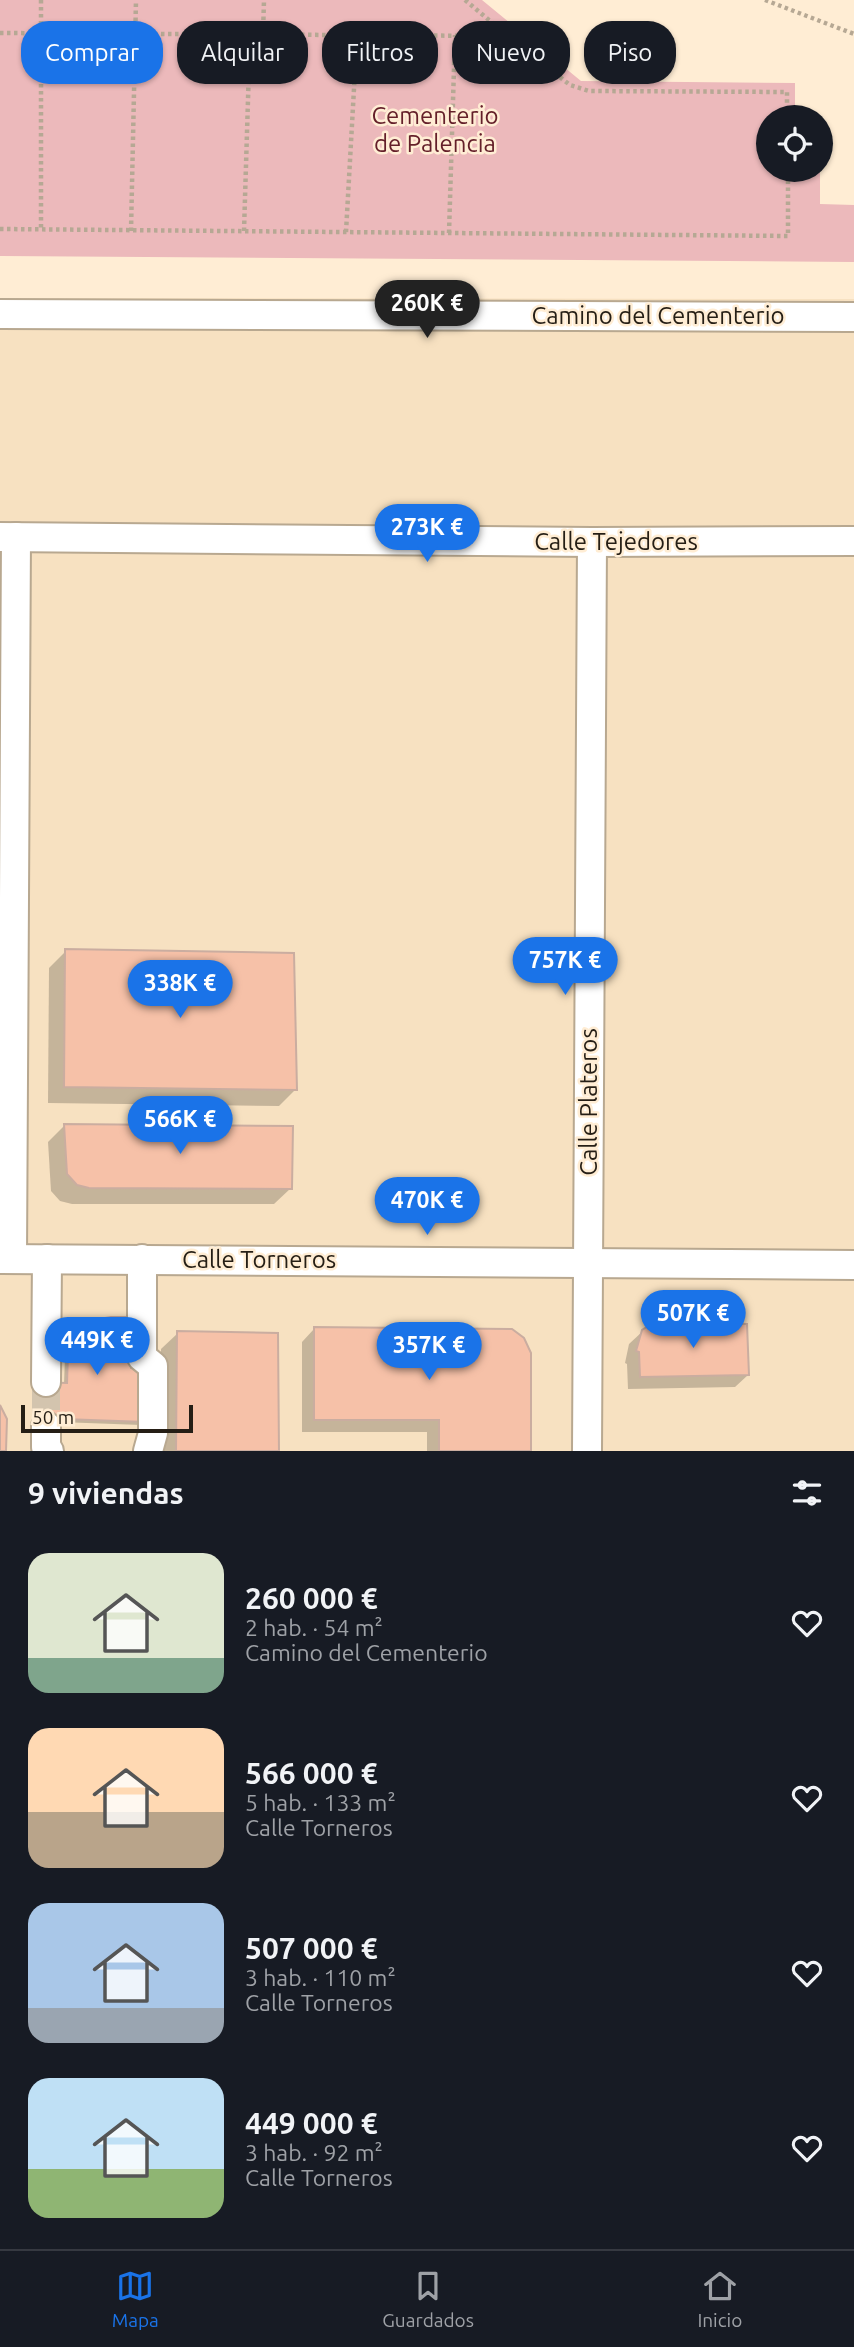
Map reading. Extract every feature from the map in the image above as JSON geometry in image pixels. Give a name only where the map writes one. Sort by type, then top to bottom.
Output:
[{"type":"street","name":"Camino del Cementerio","points":[[0,314],[854,317]]},
{"type":"street","name":"Calle Tejedores","points":[[8,537],[592,542],[854,541]]},
{"type":"street","points":[[6,1259],[8,537]]},
{"type":"street","name":"Calle Plateros","points":[[587,1451],[592,542]]},
{"type":"street","name":"Calle Torneros","points":[[6,1259],[854,1265]]},
{"type":"street","points":[[46,1382],[47,1259]]},
{"type":"street","points":[[142,1259],[142,1357],[153,1366],[153,1433],[148,1451]]},
{"type":"path","points":[[41,0],[41,21]]},
{"type":"path","points":[[136,0],[136,21]]},
{"type":"path","points":[[263,21],[264,0]]},
{"type":"path","points":[[465,0],[490,21]]},
{"type":"path","points":[[765,0],[854,34]]},
{"type":"path","points":[[0,33],[21,33]]},
{"type":"path","points":[[41,84],[41,230]]},
{"type":"path","points":[[131,231],[135,84]]},
{"type":"path","points":[[244,231],[248,84]]},
{"type":"path","points":[[346,232],[354,84]]},
{"type":"path","points":[[449,233],[454,84]]},
{"type":"path","points":[[569,84],[589,91],[787,92],[787,105]]},
{"type":"path","points":[[0,229],[788,236],[788,182]]},
{"type":"shaded area","points":[[0,298],[854,299],[854,1451],[0,1451]]},
{"type":"green space","name":"Cementerio de Palencia","points":[[0,0],[482,0],[508,21],[452,21],[452,84],[570,84],[570,72],[584,81],[584,84],[795,83],[795,105],[756,105],[756,182],[820,182],[820,204],[854,205],[854,262],[0,256]]},
{"type":"building","points":[[65,949],[294,953],[297,1090],[64,1087]]},
{"type":"building","points":[[64,1124],[293,1126],[292,1189],[89,1188],[77,1185],[67,1174]]},
{"type":"building","points":[[129,1317],[131,1368],[147,1369],[146,1422],[35,1418],[36,1382],[67,1383],[69,1324]]},
{"type":"building","points":[[670,1319],[670,1323],[747,1324],[749,1375],[640,1377],[639,1352],[636,1351],[642,1330],[657,1321]]},
{"type":"building","points":[[314,1327],[512,1329],[524,1338],[531,1353],[531,1451],[439,1451],[439,1420],[314,1420]]},
{"type":"building","points":[[177,1331],[278,1333],[279,1451],[176,1451]]},
{"type":"building","points":[[0,1405],[7,1419],[6,1451],[0,1451]]},
{"type":"tunnel","points":[[46,1382],[46,1426]]}]
